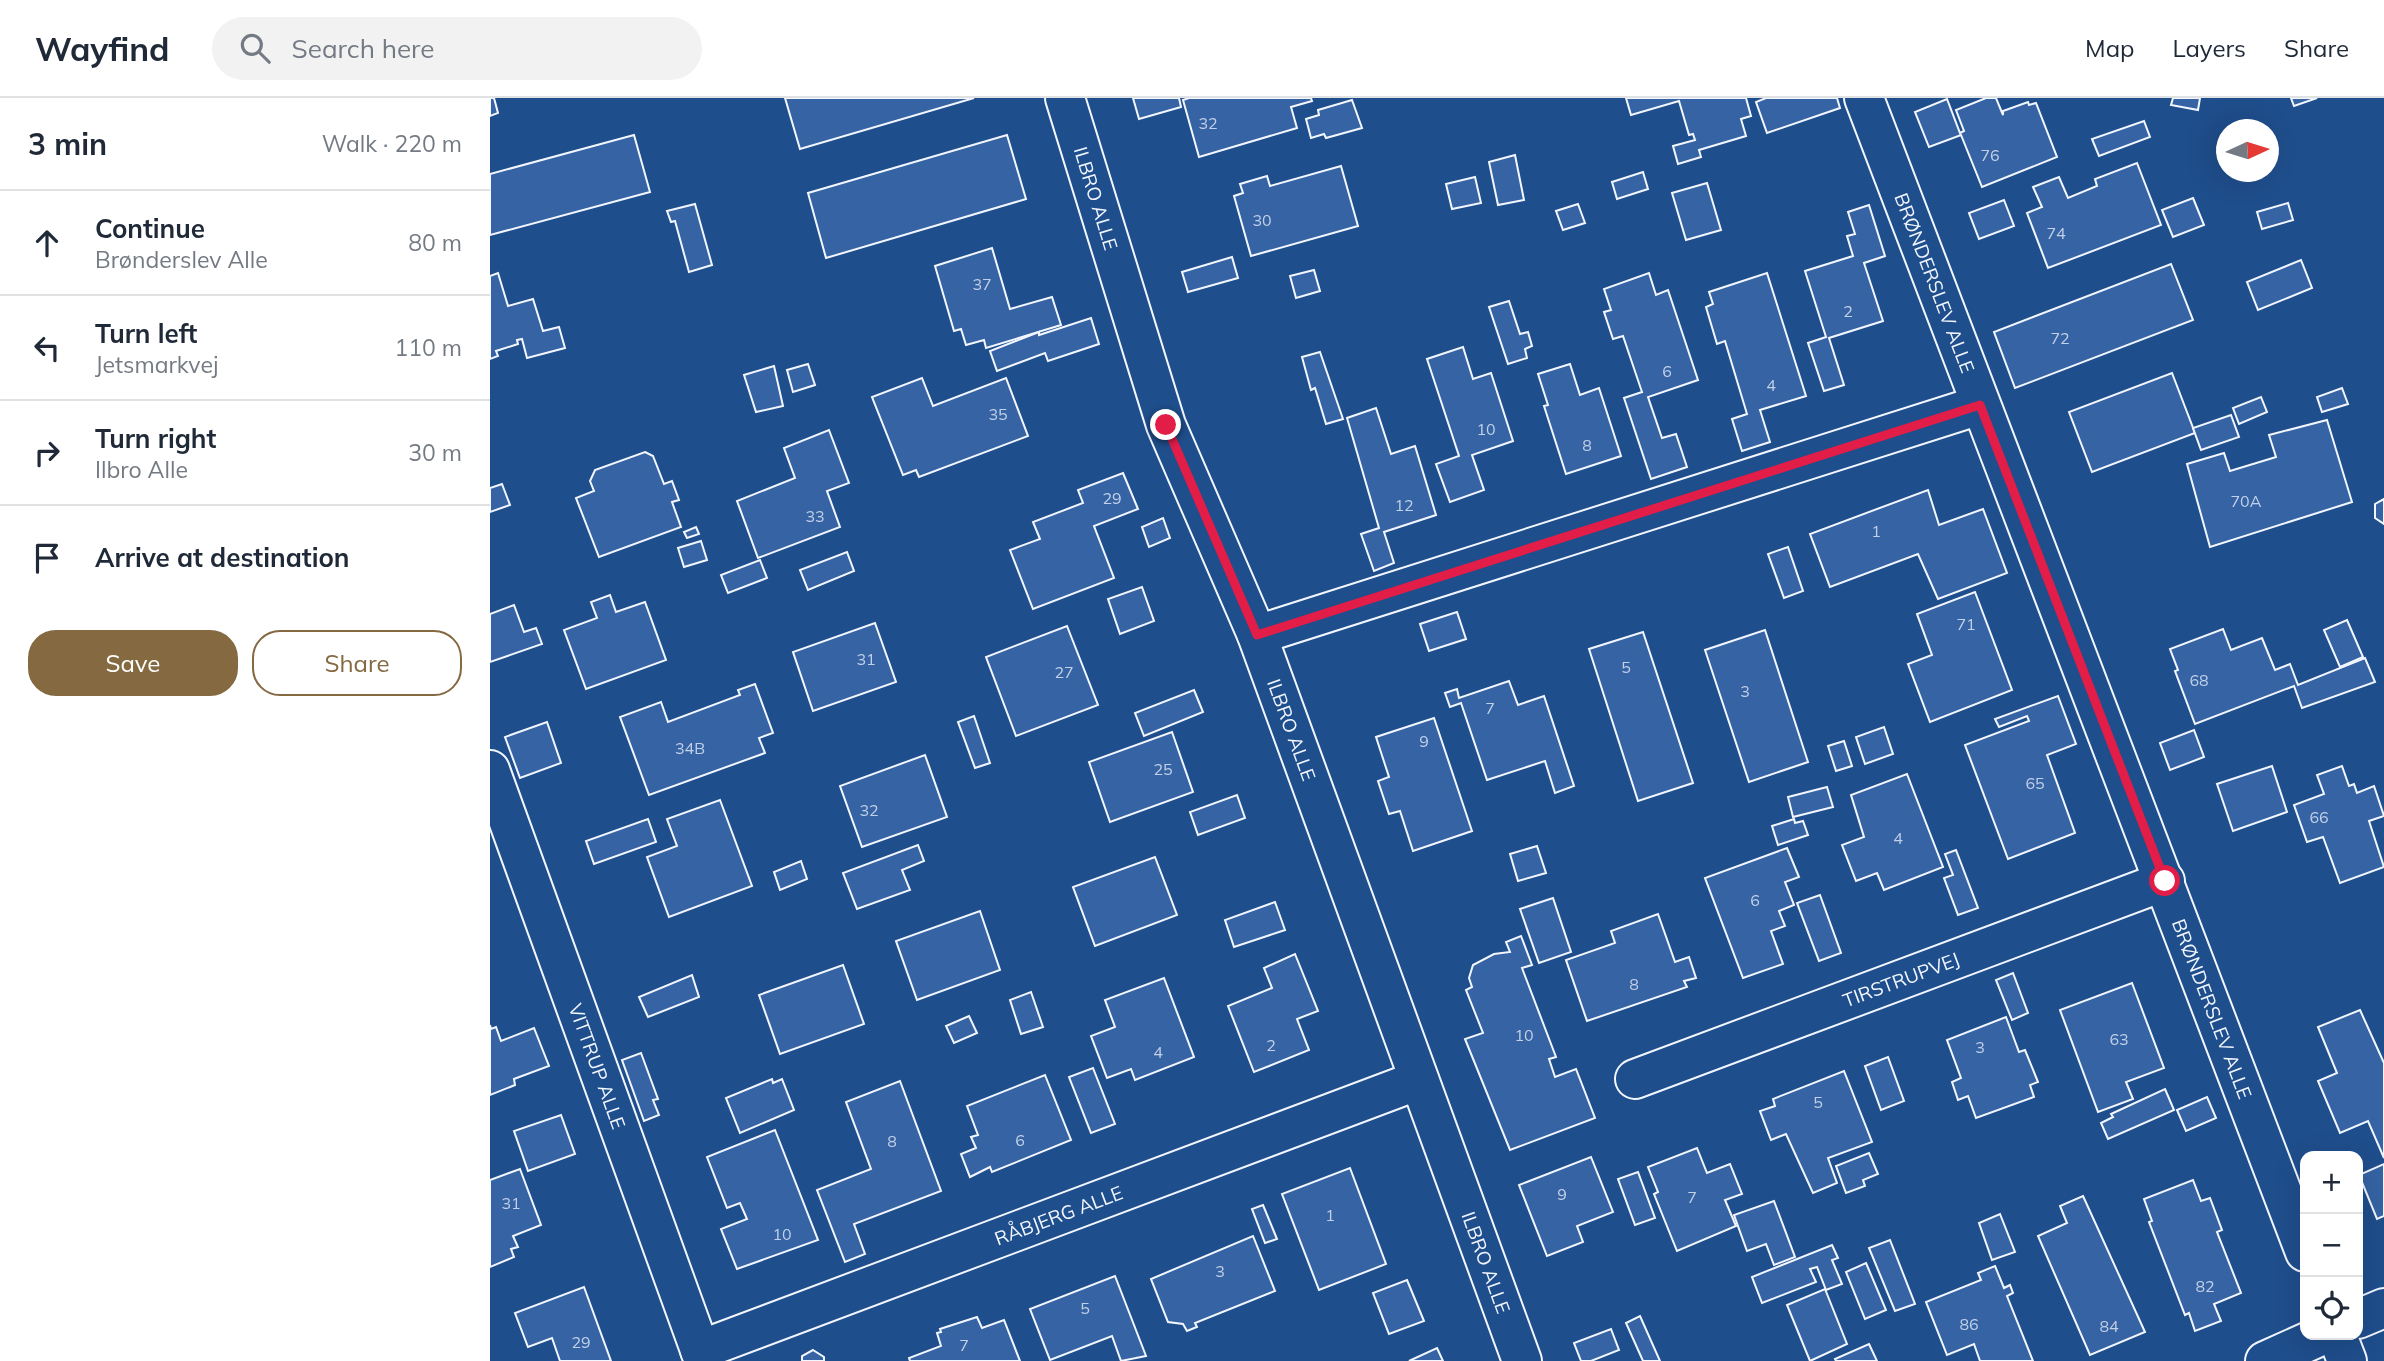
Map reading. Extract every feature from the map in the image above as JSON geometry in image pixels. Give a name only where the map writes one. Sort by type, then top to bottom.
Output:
[{"type":"street","name":"ILBRO ALLE","points":[[1065,98],[1166,425],[1257,635],[1522,1361]]},
{"type":"street","name":"BRØNDERSLEV ALLE","points":[[1864,98],[2300,1239]]},
{"type":"street","points":[[1257,635],[1980,405]]},
{"type":"street","name":"VITTRUP ALLE","points":[[490,770],[702,1356]]},
{"type":"street","name":"TIRSTRUPVEJ","points":[[1636,1079],[2165,881]]},
{"type":"street","name":"RÅBJERG ALLE","points":[[702,1356],[1419,1080]]},
{"type":"street","points":[[2363,1318],[2384,1308]]},
{"type":"street","points":[[2265,1361],[2312,1340]]},
{"type":"street","points":[[2339,1340],[2347,1361]]},
{"type":"building","points":[[490,98],[494,98],[498,113],[490,116]]},
{"type":"building","points":[[785,98],[974,98],[800,149]]},
{"type":"building","points":[[1133,98],[1179,98],[1181,107],[1139,119]]},
{"type":"building","points":[[1311,98],[1312,101],[1291,107],[1297,128],[1199,157],[1183,100]]},
{"type":"building","points":[[1626,98],[1746,98],[1751,116],[1741,119],[1746,136],[1699,150],[1701,157],[1678,164],[1673,146],[1695,140],[1693,134],[1689,135],[1679,101],[1631,115]]},
{"type":"building","points":[[1766,98],[1837,98],[1840,108],[1767,133],[1756,102]]},
{"type":"building","points":[[1986,98],[1996,98],[2003,115],[2003,111],[2028,102],[2029,105],[2036,103],[2057,157],[1982,187],[1961,135],[1929,147],[1915,112],[1947,99],[1960,133],[1964,131],[1956,110]]},
{"type":"building","points":[[2173,98],[2200,98],[2198,110],[2171,105]]},
{"type":"building","points":[[2291,98],[2317,98],[2294,106]]},
{"type":"building","points":[[1352,100],[1362,128],[1326,138],[1324,134],[1311,138],[1306,119],[1319,115],[1318,110]]},
{"type":"building","points":[[2144,121],[2150,137],[2099,156],[2092,139]]},
{"type":"building","points":[[634,135],[650,192],[490,235],[490,174]]},
{"type":"building","points":[[1007,135],[1026,199],[826,258],[808,193]]},
{"type":"building","points":[[1515,155],[1524,200],[1498,205],[1489,162]]},
{"type":"building","points":[[2137,163],[2161,225],[2048,268],[2027,213],[2042,207],[2033,187],[2059,177],[2068,198],[2097,186],[2095,179]]},
{"type":"building","points":[[1341,166],[1358,226],[1251,256],[1234,196],[1243,193],[1240,184],[1267,176],[1270,186]]},
{"type":"building","points":[[1643,172],[1648,189],[1617,199],[1612,182]]},
{"type":"building","points":[[1475,177],[1481,203],[1452,209],[1446,184]]},
{"type":"building","points":[[1707,183],[1721,230],[1686,240],[1672,193]]},
{"type":"building","points":[[2193,198],[2204,225],[2173,237],[2162,210]]},
{"type":"building","points":[[2004,200],[2014,226],[1979,239],[1969,213]]},
{"type":"building","points":[[2288,203],[2293,220],[2262,229],[2257,212]]},
{"type":"building","points":[[695,204],[712,265],[689,272],[675,221],[671,222],[667,211]]},
{"type":"building","points":[[1578,204],[1585,223],[1563,230],[1556,211]]},
{"type":"building","points":[[1869,205],[1885,256],[1864,263],[1883,321],[1829,338],[1844,385],[1824,391],[1808,343],[1826,337],[1805,271],[1853,256],[1847,236],[1855,234],[1848,212]]},
{"type":"building","points":[[992,248],[1010,309],[1052,297],[1061,325],[986,348],[984,340],[966,345],[961,329],[954,331],[935,266]]},
{"type":"building","points":[[1232,257],[1238,278],[1188,292],[1182,272]]},
{"type":"building","points":[[2301,260],[2312,288],[2258,310],[2247,282]]},
{"type":"building","points":[[2171,264],[2193,320],[2015,388],[1994,332]]},
{"type":"building","points":[[1314,270],[1320,291],[1296,298],[1290,276]]},
{"type":"building","points":[[498,273],[508,306],[533,299],[543,331],[559,327],[565,348],[527,358],[522,339],[517,340],[518,344],[496,351],[498,356],[490,359],[490,276]]},
{"type":"building","points":[[1649,273],[1656,295],[1668,290],[1698,380],[1648,397],[1662,438],[1676,434],[1687,467],[1651,479],[1624,398],[1642,392],[1623,336],[1613,339],[1604,312],[1611,310],[1604,289]]},
{"type":"building","points":[[1767,273],[1806,396],[1760,410],[1770,442],[1742,451],[1732,419],[1747,414],[1725,341],[1717,344],[1706,307],[1713,304],[1709,292]]},
{"type":"building","points":[[1509,301],[1520,334],[1528,332],[1532,346],[1525,349],[1527,358],[1508,364],[1489,307]]},
{"type":"building","points":[[1091,318],[1099,344],[1048,361],[1045,353],[997,371],[990,351],[1039,332],[1039,335]]},
{"type":"building","points":[[1463,347],[1473,379],[1491,373],[1513,441],[1472,455],[1484,490],[1450,502],[1436,464],[1459,456],[1427,359]]},
{"type":"building","points":[[1320,352],[1343,419],[1326,424],[1315,388],[1311,390],[1302,357]]},
{"type":"building","points":[[808,364],[815,385],[793,392],[787,370]]},
{"type":"building","points":[[1570,364],[1580,395],[1599,388],[1621,456],[1566,474],[1544,406],[1548,405],[1538,374]]},
{"type":"building","points":[[774,366],[783,406],[756,412],[744,375]]},
{"type":"building","points":[[2172,373],[2195,433],[2092,472],[2069,412]]},
{"type":"building","points":[[922,378],[933,406],[1006,378],[1028,436],[919,477],[916,470],[903,475],[872,397]]},
{"type":"building","points":[[2342,388],[2348,404],[2322,412],[2317,397]]},
{"type":"building","points":[[2261,397],[2267,412],[2239,424],[2233,408]]},
{"type":"building","points":[[1376,408],[1391,454],[1415,446],[1436,515],[1384,532],[1394,563],[1374,571],[1361,534],[1379,528],[1347,418]]},
{"type":"building","points":[[2231,415],[2239,437],[2201,450],[2193,428]]},
{"type":"building","points":[[2327,420],[2352,502],[2210,547],[2187,464],[2224,453],[2230,471],[2276,457],[2269,435]]},
{"type":"building","points":[[829,430],[849,483],[827,491],[840,527],[758,558],[737,501],[795,478],[784,448]]},
{"type":"building","points":[[645,452],[653,456],[664,484],[672,481],[679,500],[672,502],[681,527],[599,557],[576,498],[594,491],[590,481],[595,470]]},
{"type":"building","points":[[1123,473],[1138,509],[1094,526],[1114,578],[1033,609],[1010,550],[1040,539],[1033,522],[1083,503],[1078,490]]},
{"type":"building","points":[[502,484],[510,505],[490,512],[490,488]]},
{"type":"building","points":[[1928,490],[1939,525],[1983,509],[2007,573],[1938,599],[1918,554],[1830,587],[1810,534]]},
{"type":"building","points":[[2384,499],[2384,524],[2375,518],[2375,504]]},
{"type":"building","points":[[1163,518],[1170,538],[1149,547],[1142,527]]},
{"type":"building","points":[[696,527],[699,534],[687,538],[684,532]]},
{"type":"building","points":[[701,541],[707,560],[684,567],[678,548]]},
{"type":"building","points":[[1788,547],[1803,591],[1784,598],[1768,554]]},
{"type":"building","points":[[847,552],[854,571],[808,590],[800,570]]},
{"type":"building","points":[[760,560],[767,578],[728,593],[721,575]]},
{"type":"building","points":[[1142,587],[1154,621],[1120,634],[1108,599]]},
{"type":"building","points":[[1975,592],[2012,690],[1930,722],[1908,664],[1932,655],[1917,614]]},
{"type":"building","points":[[610,595],[616,612],[645,602],[666,660],[586,689],[564,630],[597,618],[591,602]]},
{"type":"building","points":[[514,605],[524,632],[536,628],[542,644],[490,662],[490,614]]},
{"type":"building","points":[[1457,612],[1466,639],[1429,651],[1420,624]]},
{"type":"building","points":[[2347,620],[2363,657],[2340,667],[2324,630]]},
{"type":"building","points":[[875,623],[896,682],[813,711],[793,652]]},
{"type":"building","points":[[1067,626],[1098,705],[1016,736],[986,657]]},
{"type":"building","points":[[2223,629],[2231,650],[2262,638],[2275,670],[2290,664],[2298,685],[2365,658],[2375,682],[2302,708],[2294,686],[2195,724],[2175,671],[2178,670],[2170,649]]},
{"type":"building","points":[[1765,630],[1808,762],[1749,782],[1705,650]]},
{"type":"building","points":[[1643,632],[1693,783],[1638,801],[1589,649]]},
{"type":"building","points":[[1509,681],[1518,705],[1544,696],[1574,786],[1555,793],[1545,761],[1487,780],[1461,703],[1450,707],[1445,693],[1457,689],[1459,698]]},
{"type":"building","points":[[755,684],[773,733],[759,738],[765,753],[649,795],[620,717],[661,702],[668,722],[740,695],[738,690]]},
{"type":"building","points":[[1194,690],[1203,712],[1144,736],[1135,713]]},
{"type":"building","points":[[2058,696],[2076,744],[2047,755],[2075,833],[2008,859],[1965,745],[2029,721],[2027,716],[1999,727],[1995,719]]},
{"type":"building","points":[[974,716],[990,763],[975,768],[958,722]]},
{"type":"building","points":[[1434,718],[1472,831],[1413,851],[1400,811],[1389,814],[1378,781],[1389,777],[1376,737]]},
{"type":"building","points":[[547,722],[561,763],[520,778],[505,737]]},
{"type":"building","points":[[1884,727],[1893,754],[1865,764],[1856,737]]},
{"type":"building","points":[[2194,730],[2204,757],[2170,770],[2160,743]]},
{"type":"building","points":[[1172,732],[1193,792],[1110,822],[1089,762]]},
{"type":"building","points":[[1844,741],[1852,766],[1836,771],[1828,746]]},
{"type":"building","points":[[925,755],[947,817],[862,847],[840,786]]},
{"type":"building","points":[[2272,766],[2287,812],[2233,831],[2217,784]]},
{"type":"building","points":[[2342,766],[2349,786],[2354,784],[2357,793],[2374,786],[2384,816],[2369,821],[2384,867],[2340,883],[2323,837],[2307,842],[2294,805],[2324,794],[2317,775]]},
{"type":"building","points":[[1907,774],[1943,867],[1884,890],[1877,873],[1856,881],[1842,845],[1864,837],[1851,795]]},
{"type":"building","points":[[1827,787],[1833,807],[1793,817],[1788,797]]},
{"type":"building","points":[[1237,795],[1245,818],[1198,835],[1190,812]]},
{"type":"building","points":[[720,800],[752,886],[669,917],[647,857],[677,846],[667,819]]},
{"type":"building","points":[[648,819],[656,842],[594,864],[586,841]]},
{"type":"building","points":[[1794,819],[1795,823],[1803,821],[1808,835],[1778,845],[1772,826]]},
{"type":"building","points":[[918,845],[924,861],[902,870],[910,890],[857,909],[843,873]]},
{"type":"building","points":[[1537,846],[1546,873],[1518,881],[1510,854]]},
{"type":"building","points":[[1787,848],[1799,877],[1785,882],[1794,905],[1779,911],[1785,926],[1771,931],[1783,964],[1743,978],[1705,878]]},
{"type":"building","points":[[1956,850],[1978,908],[1958,915],[1944,878],[1953,875],[1945,854]]},
{"type":"building","points":[[1155,857],[1177,915],[1095,946],[1073,887]]},
{"type":"building","points":[[801,861],[807,879],[780,890],[774,872]]},
{"type":"building","points":[[1820,895],[1841,953],[1819,961],[1797,903]]},
{"type":"building","points":[[1553,898],[1571,952],[1539,963],[1520,909]]},
{"type":"building","points":[[1275,902],[1285,930],[1234,947],[1225,920]]},
{"type":"building","points":[[980,911],[1000,970],[917,1000],[896,941]]},
{"type":"building","points":[[1658,914],[1675,962],[1689,957],[1696,978],[1684,981],[1687,987],[1587,1021],[1566,960],[1615,943],[1611,931]]},
{"type":"building","points":[[1521,936],[1532,965],[1522,968],[1556,1057],[1549,1059],[1555,1077],[1576,1069],[1595,1118],[1510,1150],[1465,1039],[1483,1033],[1466,990],[1472,987],[1469,978],[1473,965],[1494,954],[1510,952],[1506,942]]},
{"type":"building","points":[[1295,954],[1318,1011],[1297,1019],[1309,1050],[1254,1072],[1228,1006],[1272,988],[1264,968]]},
{"type":"building","points":[[843,965],[864,1024],[780,1054],[759,995]]},
{"type":"building","points":[[2013,973],[2028,1013],[2012,1020],[1996,980]]},
{"type":"building","points":[[692,975],[699,997],[648,1017],[639,997]]},
{"type":"building","points":[[1164,978],[1194,1057],[1135,1080],[1131,1069],[1107,1078],[1091,1036],[1115,1027],[1105,1000]]},
{"type":"building","points":[[2132,983],[2164,1068],[2126,1082],[2133,1099],[2098,1112],[2060,1010]]},
{"type":"building","points":[[1031,992],[1043,1027],[1021,1034],[1010,1000]]},
{"type":"building","points":[[2360,1010],[2384,1063],[2384,1158],[2368,1121],[2340,1133],[2318,1081],[2337,1073],[2318,1027]]},
{"type":"building","points":[[969,1016],[977,1033],[954,1043],[946,1026]]},
{"type":"building","points":[[2006,1017],[2019,1052],[2025,1050],[2038,1082],[2030,1085],[2034,1097],[1976,1118],[1968,1096],[1958,1100],[1952,1082],[1961,1078],[1947,1040]]},
{"type":"building","points":[[490,1025],[491,1029],[496,1027],[501,1041],[534,1028],[549,1066],[514,1079],[515,1085],[490,1095]]},
{"type":"building","points":[[641,1053],[658,1099],[653,1100],[659,1115],[644,1121],[622,1060]]},
{"type":"building","points":[[1888,1057],[1904,1101],[1881,1110],[1865,1066]]},
{"type":"building","points":[[1093,1068],[1115,1124],[1091,1133],[1069,1077]]},
{"type":"building","points":[[1844,1071],[1872,1142],[1828,1158],[1837,1183],[1813,1193],[1786,1134],[1771,1140],[1760,1111],[1775,1106],[1773,1099]]},
{"type":"building","points":[[1045,1075],[1071,1140],[992,1172],[990,1167],[970,1177],[961,1154],[976,1148],[971,1137],[978,1135],[967,1106]]},
{"type":"building","points":[[772,1079],[773,1083],[782,1079],[794,1110],[740,1133],[726,1098]]},
{"type":"building","points":[[900,1081],[941,1191],[854,1224],[865,1254],[845,1262],[817,1190],[871,1169],[846,1102]]},
{"type":"building","points":[[2165,1089],[2174,1110],[2108,1139],[2101,1123],[2113,1117],[2111,1114]]},
{"type":"building","points":[[2207,1097],[2216,1118],[2186,1131],[2177,1110]]},
{"type":"building","points":[[561,1115],[575,1154],[528,1171],[514,1131]]},
{"type":"building","points":[[775,1130],[818,1240],[737,1269],[721,1229],[747,1219],[740,1203],[727,1208],[707,1157]]},
{"type":"building","points":[[1697,1148],[1707,1173],[1730,1164],[1742,1194],[1725,1200],[1736,1226],[1677,1251],[1654,1194],[1658,1192],[1648,1167]]},
{"type":"building","points":[[1869,1153],[1878,1174],[1863,1180],[1865,1186],[1846,1193],[1836,1166]]},
{"type":"building","points":[[1591,1157],[1613,1212],[1577,1226],[1583,1242],[1547,1256],[1519,1185]]},
{"type":"building","points":[[2384,1164],[2384,1216],[2377,1219],[2363,1185],[2363,1173]]},
{"type":"building","points":[[1350,1168],[1386,1264],[1319,1290],[1282,1194]]},
{"type":"building","points":[[520,1169],[541,1225],[513,1236],[518,1247],[511,1249],[514,1257],[490,1267],[490,1180]]},
{"type":"building","points":[[1638,1172],[1655,1218],[1635,1225],[1618,1179]]},
{"type":"building","points":[[2193,1180],[2201,1201],[2210,1198],[2222,1230],[2217,1232],[2241,1293],[2214,1304],[2221,1321],[2195,1331],[2189,1313],[2185,1315],[2149,1222],[2152,1221],[2144,1199]]},
{"type":"building","points":[[2083,1196],[2145,1332],[2090,1355],[2038,1236],[2067,1223],[2060,1206]]},
{"type":"building","points":[[1774,1201],[1795,1257],[1774,1265],[1766,1244],[1747,1251],[1734,1215]]},
{"type":"building","points":[[1263,1205],[1277,1239],[1265,1243],[1252,1209]]},
{"type":"building","points":[[2000,1214],[2015,1252],[1992,1260],[1979,1223]]},
{"type":"building","points":[[1253,1236],[1275,1291],[1195,1323],[1197,1327],[1187,1331],[1183,1324],[1168,1322],[1151,1279]]},
{"type":"building","points":[[1890,1240],[1915,1304],[1895,1311],[1869,1248]]},
{"type":"building","points":[[1832,1245],[1838,1258],[1832,1260],[1842,1284],[1826,1290],[1817,1267],[1810,1269],[1816,1282],[1762,1303],[1752,1277]]},
{"type":"building","points":[[1866,1263],[1886,1310],[1865,1319],[1846,1272]]},
{"type":"building","points":[[1995,1266],[2004,1288],[2010,1285],[2013,1293],[2007,1296],[2033,1361],[1980,1361],[1974,1344],[1947,1355],[1926,1302],[1981,1280],[1978,1273]]},
{"type":"building","points":[[1115,1276],[1146,1356],[1121,1361],[1112,1336],[1050,1360],[1030,1309]]},
{"type":"building","points":[[1407,1280],[1424,1321],[1389,1334],[1373,1293]]},
{"type":"building","points":[[584,1287],[611,1361],[560,1361],[552,1338],[528,1347],[515,1313]]},
{"type":"building","points":[[1825,1289],[1847,1344],[1810,1361],[1787,1305]]},
{"type":"building","points":[[1640,1316],[1660,1361],[1643,1361],[1626,1323]]},
{"type":"building","points":[[977,1317],[982,1328],[1004,1320],[1020,1361],[910,1361],[909,1358],[941,1346],[937,1333],[941,1332],[940,1329]]},
{"type":"building","points":[[1611,1329],[1619,1350],[1591,1361],[1581,1361],[1574,1343]]},
{"type":"building","points":[[1869,1344],[1877,1361],[1835,1359]]},
{"type":"building","points":[[1437,1348],[1443,1361],[1409,1361]]},
{"type":"building","points":[[813,1350],[824,1357],[824,1361],[802,1361],[802,1356]]},
{"type":"route","points":[[1166,425],[1257,635],[1980,405],[2165,881]]}]
